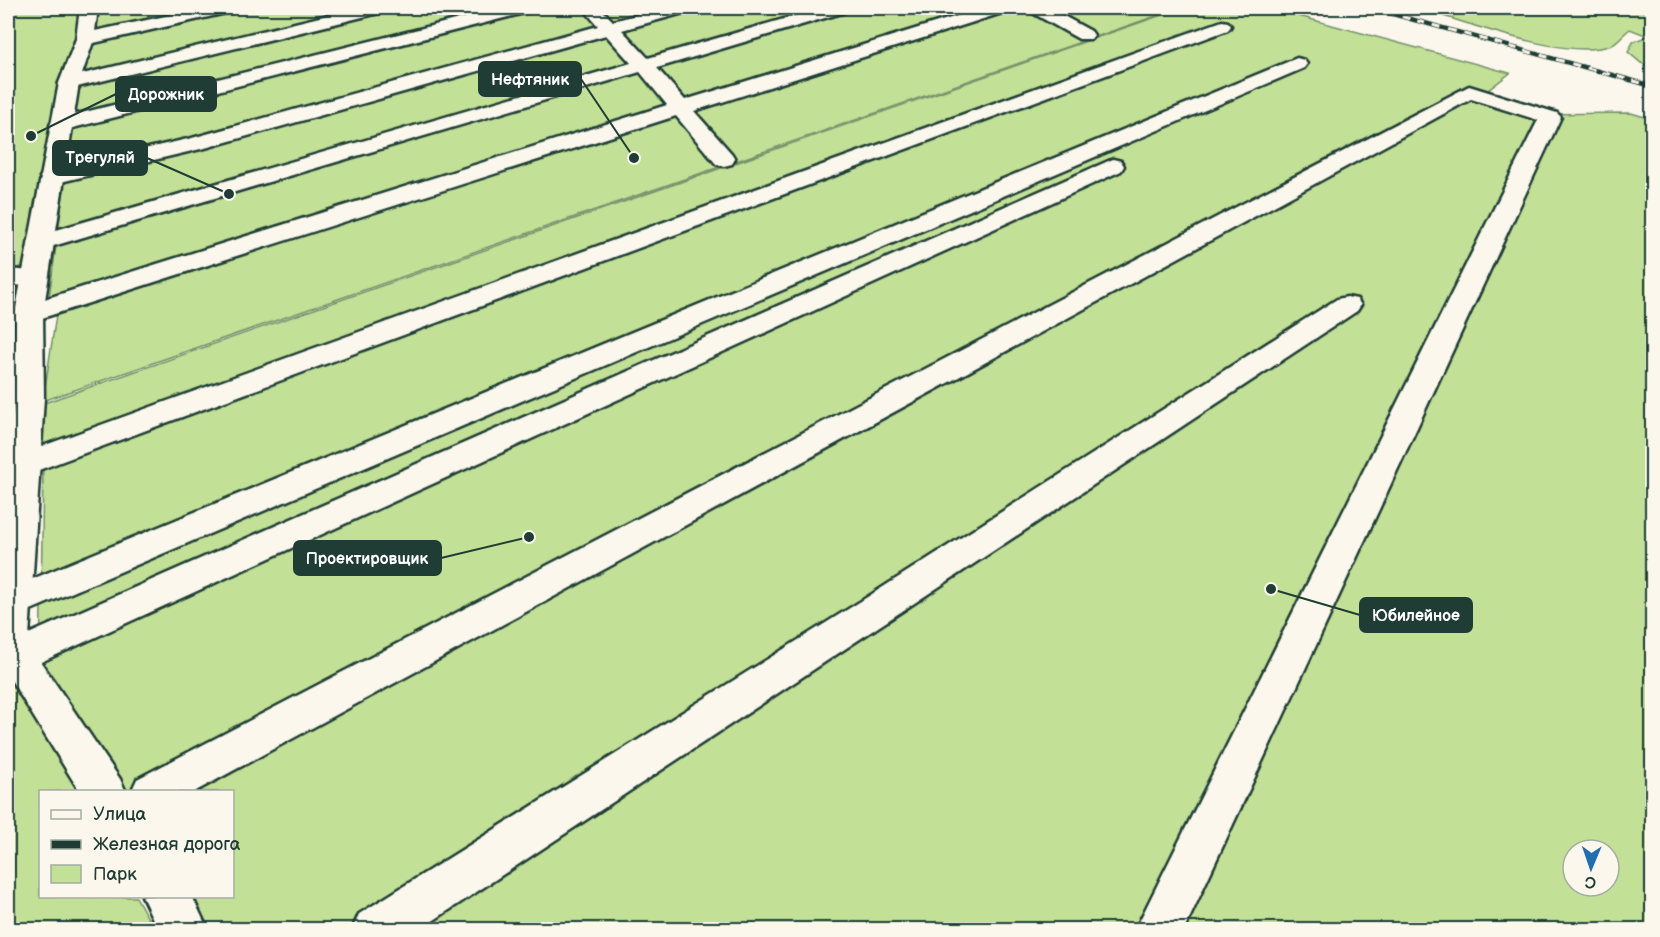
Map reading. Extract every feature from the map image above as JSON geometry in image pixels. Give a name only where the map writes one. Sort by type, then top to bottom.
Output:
[{"type":"street","points":[[103,790],[12,632],[29,398],[29,313],[21,278],[41,242],[69,83],[91,21],[226,8]]},
{"type":"street","points":[[69,83],[378,8]]},
{"type":"street","points":[[61,125],[522,8]]},
{"type":"street","points":[[591,8],[644,65],[678,108],[724,159]]},
{"type":"street","points":[[52,177],[197,143],[681,8]]},
{"type":"street","points":[[41,242],[838,8]]},
{"type":"street","points":[[29,313],[999,8]]},
{"type":"street","points":[[1037,8],[1085,35]]},
{"type":"street","points":[[24,464],[1222,26]]},
{"type":"street","points":[[12,632],[1130,135],[1297,64]]},
{"type":"street","points":[[157,790],[1469,92],[1550,117],[1159,930]]},
{"type":"street","points":[[12,632],[1161,145],[1130,135]]},
{"type":"street","points":[[376,930],[1347,306]]},
{"type":"street","points":[[167,898],[184,930]]},
{"type":"green space","points":[[8,8],[81,8],[27,265],[8,271]]},
{"type":"green space","points":[[93,8],[223,8],[89,37]]},
{"type":"green space","points":[[232,8],[984,8],[48,305],[78,84],[85,73],[90,40]]},
{"type":"green space","points":[[990,8],[1179,8],[43,401],[57,309]]},
{"type":"green space","points":[[1182,8],[1269,8],[1510,73],[1478,98],[1535,114],[1631,113],[1652,119],[1652,929],[206,929],[186,898],[234,898],[234,790],[116,790],[40,671],[44,403]]},
{"type":"green space","points":[[1417,8],[1652,8],[1652,67],[1641,63],[1628,52],[1633,42],[1648,36],[1630,29],[1609,46],[1589,49],[1566,48],[1513,37]]},
{"type":"green space","points":[[8,285],[22,289],[8,491]]},
{"type":"green space","points":[[8,661],[78,790],[39,790],[39,898],[137,898],[154,929],[8,929]]},
{"type":"railway","points":[[1371,8],[1652,86]]},
{"type":"place","name":"Дорожник","points":[[31,136]]},
{"type":"place","name":"Нефтяник","points":[[634,158]]},
{"type":"place","name":"Трегуляй","points":[[229,194]]},
{"type":"place","name":"Проектировщик","points":[[529,537]]},
{"type":"place","name":"Юбилейное","points":[[1271,589]]}]
